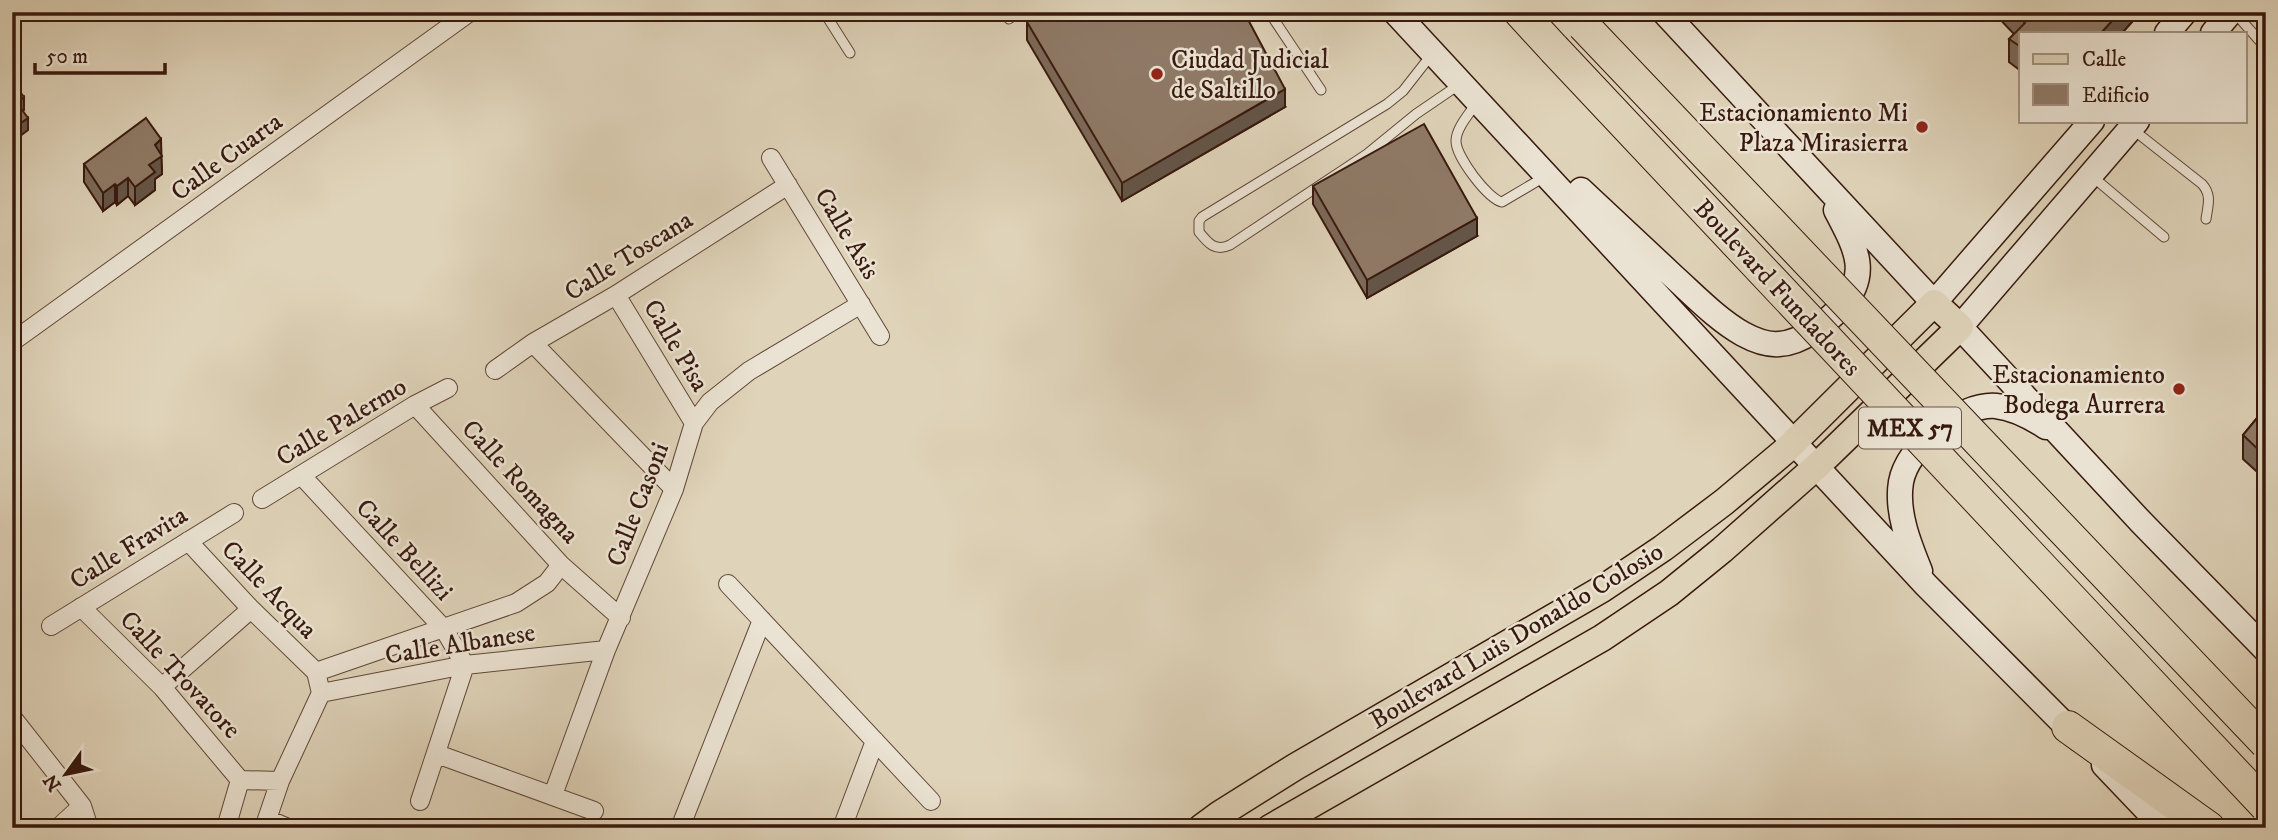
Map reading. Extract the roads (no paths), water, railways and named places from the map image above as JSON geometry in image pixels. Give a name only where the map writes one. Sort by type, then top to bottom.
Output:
[{"type":"highway","name":"Boulevard Fundadores","points":[[1520,12],[2266,806]]},
{"type":"highway","name":"Boulevard Fundadores","points":[[1577,18],[2266,743]]},
{"type":"highway","points":[[2068,727],[2209,828]]},
{"type":"main road","points":[[1395,12],[1926,585],[2164,828]]},
{"type":"main road","points":[[1664,12],[1934,303],[1960,327],[2141,522],[2266,650]]},
{"type":"main road","points":[[2168,32],[2185,12]]},
{"type":"main road","points":[[2214,32],[2232,12]]},
{"type":"main road","points":[[1476,98],[1548,159],[1703,303],[1743,334],[1760,341],[1777,344],[1802,338],[1837,311],[1851,296],[1858,282],[1857,255],[1823,185]]},
{"type":"main road","points":[[1934,303],[2091,122]]},
{"type":"main road","points":[[1960,327],[2134,124]]},
{"type":"main road","name":"Boulevard Luis Donaldo Colosio","points":[[1201,828],[1295,767],[1602,589],[1663,548],[1724,502],[1794,443],[1934,303]]},
{"type":"main road","name":"Boulevard Luis Donaldo Colosio","points":[[1270,828],[1602,638],[1669,593],[1817,466],[1960,327]]},
{"type":"main road","points":[[1926,585],[1903,522],[1900,492],[1902,478],[1910,463],[1939,427],[1975,409],[1994,406],[2020,414],[2064,438]]},
{"type":"street","name":"Calle Cuarta","points":[[12,342],[470,12]]},
{"type":"street","name":"Calle Asis","points":[[771,158],[880,335]]},
{"type":"street","name":"Calle Toscana","points":[[495,370],[788,185]]},
{"type":"street","name":"Calle Pisa","points":[[616,295],[694,423]]},
{"type":"street","name":"Calle Casoni","points":[[553,795],[606,650],[674,489],[694,423],[710,402],[749,371],[861,304]]},
{"type":"street","points":[[534,343],[674,489]]},
{"type":"street","name":"Calle Palermo","points":[[262,499],[415,405],[448,388]]},
{"type":"street","name":"Calle Romagna","points":[[415,405],[561,565],[621,618]]},
{"type":"street","name":"Calle Bellizi","points":[[301,475],[443,629],[465,664]]},
{"type":"street","name":"Calle Fravita","points":[[51,626],[234,513]]},
{"type":"street","name":"Calle Acqua","points":[[188,541],[251,609],[316,672]]},
{"type":"street","points":[[288,828],[265,823],[280,781],[321,693],[316,672],[516,603],[547,583],[561,565]]},
{"type":"street","points":[[728,584],[931,801]]},
{"type":"street","name":"Calle Trovatore","points":[[81,607],[162,687],[240,779]]},
{"type":"street","points":[[162,687],[251,609]]},
{"type":"street","points":[[680,828],[762,620]]},
{"type":"street","name":"Calle Albanese","points":[[321,693],[465,664],[606,650]]},
{"type":"street","points":[[420,801],[465,664]]},
{"type":"street","points":[[12,717],[82,806],[89,828]]},
{"type":"street","points":[[842,828],[875,741]]},
{"type":"street","points":[[437,754],[594,811]]},
{"type":"street","points":[[226,828],[240,779],[280,781]]},
{"type":"street","points":[[58,828],[82,806]]},
{"type":"lane","points":[[824,12],[850,52]]},
{"type":"lane","points":[[1009,19],[1018,12]]},
{"type":"lane","points":[[1269,12],[1321,90]]},
{"type":"lane","points":[[2232,12],[2266,48]]},
{"type":"lane","points":[[1433,52],[1403,91],[1387,104],[1202,217],[1199,220],[1199,232],[1216,248],[1230,245],[1367,154],[1416,114],[1476,98]]},
{"type":"lane","points":[[1476,98],[1456,140],[1462,159],[1484,190],[1495,201],[1502,202],[1548,175]]},
{"type":"lane","points":[[2134,124],[2208,191],[2206,219]]},
{"type":"lane","points":[[2091,175],[2164,237]]},
{"type":"place","name":"Ciudad Judicial de Saltillo","points":[[1157,74]]},
{"type":"place","name":"Estacionamiento Mi Plaza Mirasierra","points":[[1922,127]]},
{"type":"place","name":"Estacionamiento Bodega Aurrera","points":[[2179,389]]}]
